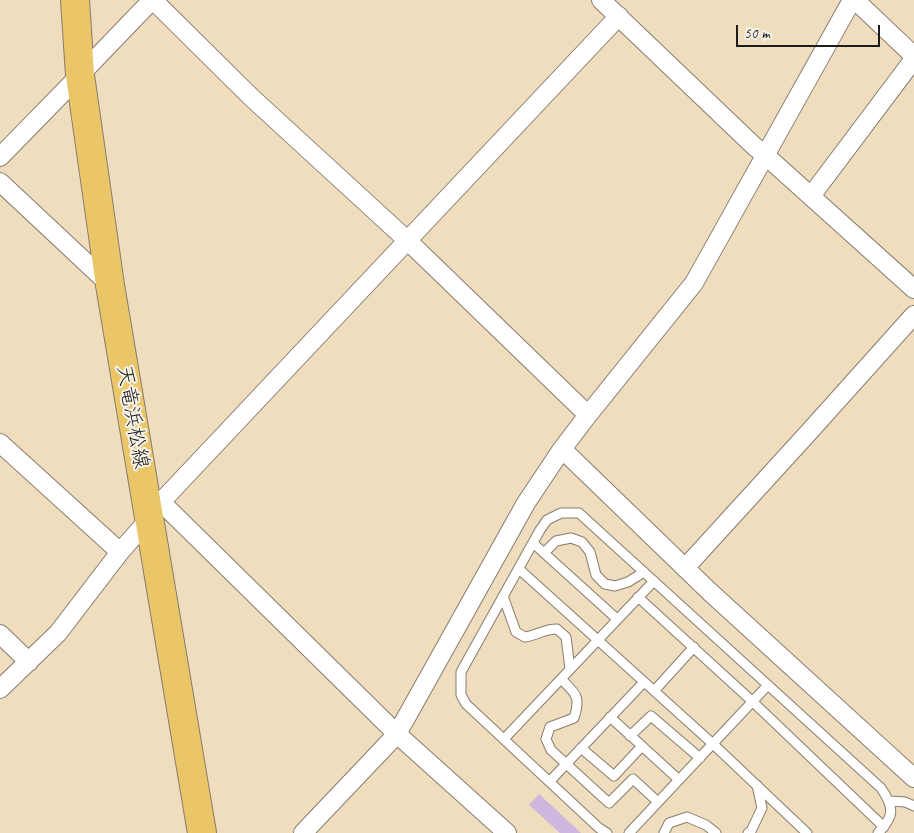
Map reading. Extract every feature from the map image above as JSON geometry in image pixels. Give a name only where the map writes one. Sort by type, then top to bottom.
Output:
[{"type":"main road","name":"天竜浜松線","points":[[75,0],[80,75],[110,285],[155,510],[202,833]]},
{"type":"street","points":[[0,157],[152,0],[251,96],[408,241],[588,414]]},
{"type":"street","points":[[601,0],[754,146],[914,289]]},
{"type":"street","points":[[303,833],[398,734],[526,503],[588,414],[694,283],[765,154],[854,0],[914,58],[811,196]]},
{"type":"street","points":[[0,689],[58,633],[155,510],[619,16]]},
{"type":"street","points":[[0,182],[110,285]]},
{"type":"street","points":[[685,568],[914,315]]},
{"type":"street","points":[[0,443],[120,552]]},
{"type":"street","points":[[562,449],[710,592],[914,778]]},
{"type":"street","points":[[155,510],[506,833]]},
{"type":"street","points":[[0,634],[29,662]]},
{"type":"lane","points":[[606,833],[466,704],[460,695],[460,672],[547,520],[561,513],[579,513],[881,788],[890,801],[891,815],[881,830],[753,702],[638,597]]},
{"type":"lane","points":[[544,553],[556,541],[571,538],[582,542],[590,552],[596,575],[605,584],[615,586],[628,582],[644,572]]},
{"type":"lane","points":[[533,543],[618,619]]},
{"type":"lane","points":[[519,569],[713,744],[807,833]]},
{"type":"lane","points":[[504,739],[654,581]]},
{"type":"lane","points":[[503,596],[516,632],[525,638],[536,635],[546,629],[557,629],[566,637],[570,669]]},
{"type":"lane","points":[[654,691],[694,647]]},
{"type":"lane","points":[[561,679],[575,694],[577,707],[574,718],[550,727],[546,739],[551,750],[609,803],[633,779],[658,802]]},
{"type":"lane","points":[[550,781],[644,682]]},
{"type":"lane","points":[[629,833],[768,685]]},
{"type":"lane","points":[[630,736],[651,716],[700,758]]},
{"type":"lane","points":[[610,718],[679,780]]},
{"type":"lane","points":[[581,748],[614,776],[642,746]]},
{"type":"lane","points":[[748,833],[751,831],[762,808],[757,785]]},
{"type":"lane","points":[[890,801],[905,802],[914,806]]},
{"type":"lane","points":[[664,833],[669,823],[686,817],[706,825],[716,833]]},
{"type":"building","points":[[539,794],[581,833],[560,833],[529,805]]}]
